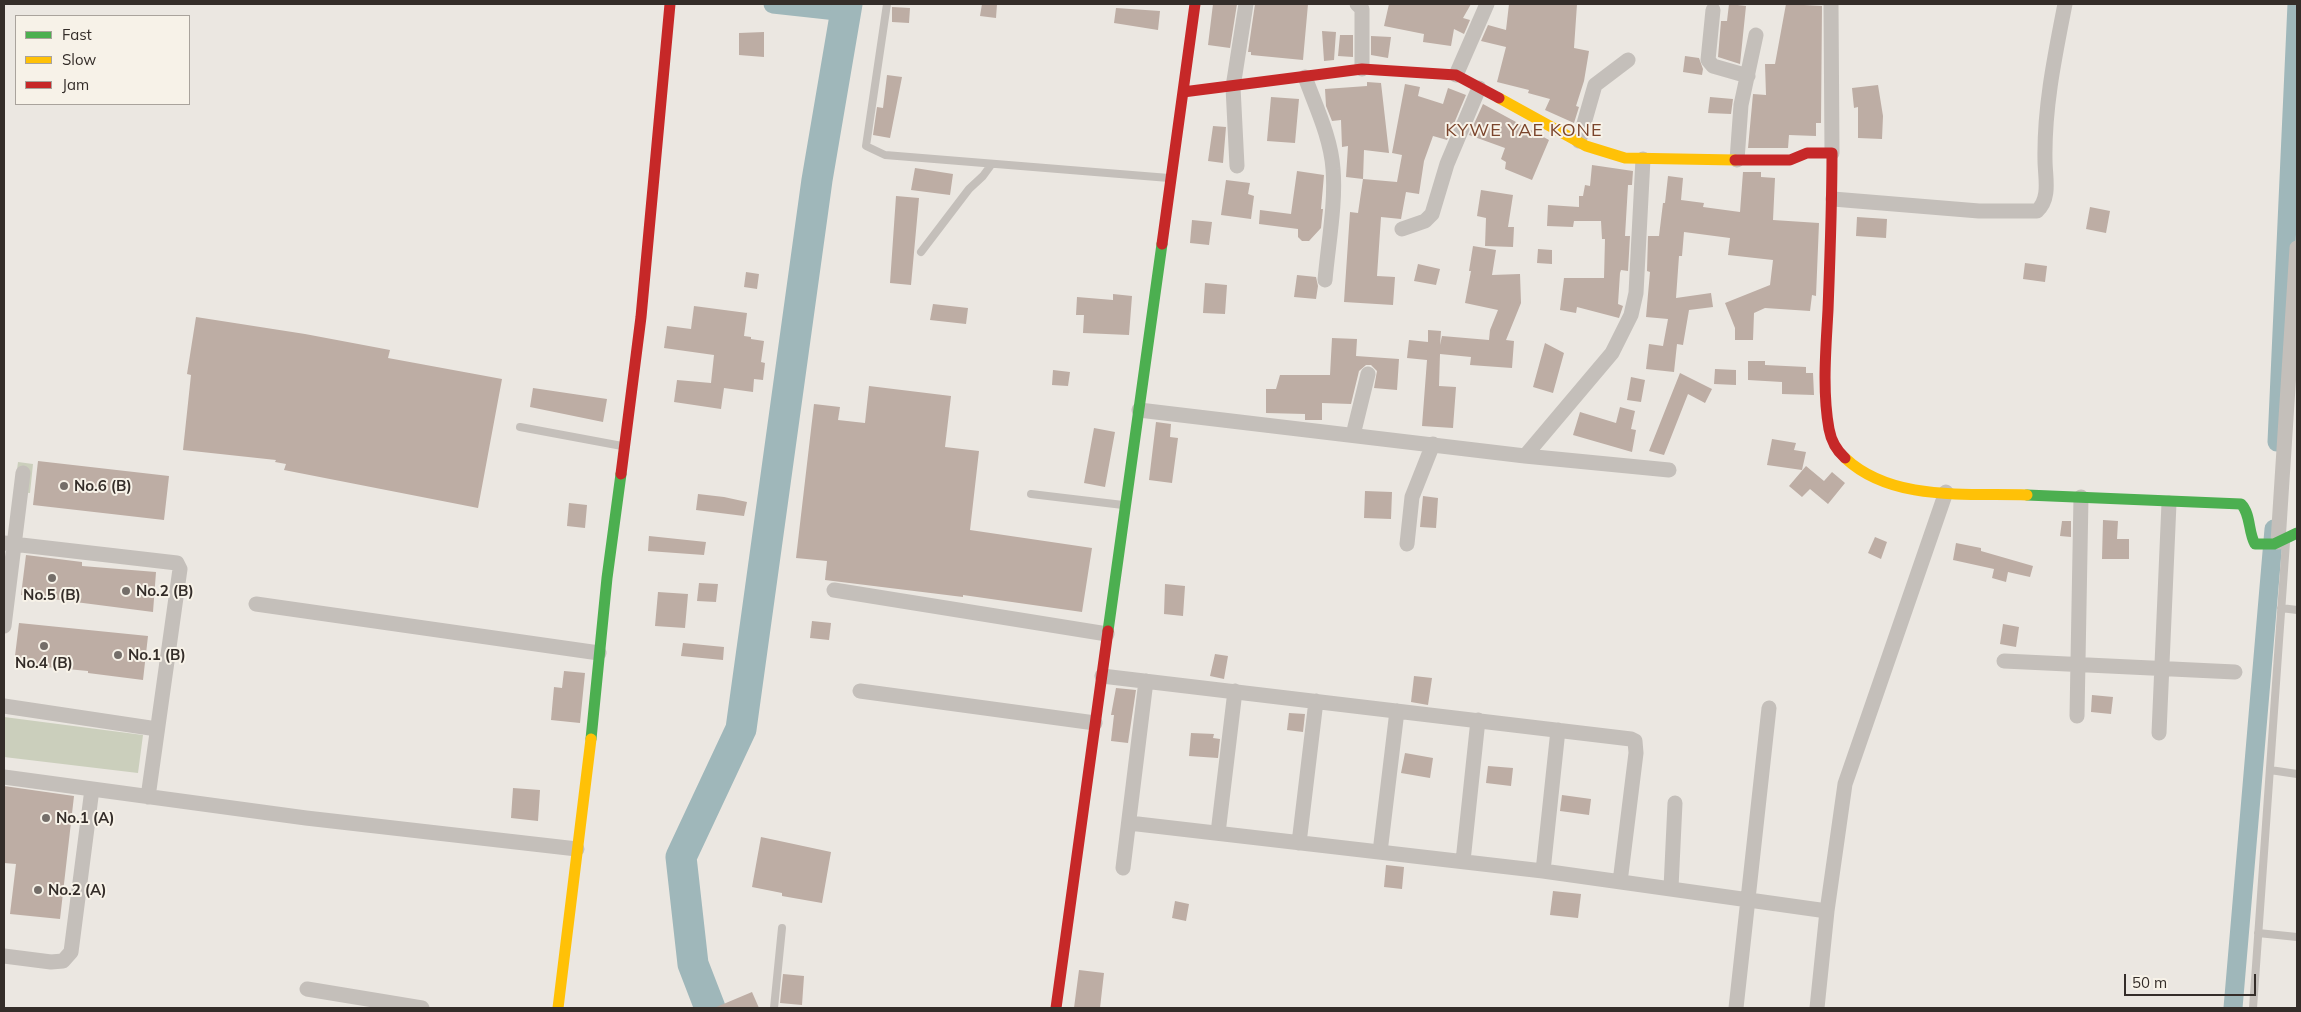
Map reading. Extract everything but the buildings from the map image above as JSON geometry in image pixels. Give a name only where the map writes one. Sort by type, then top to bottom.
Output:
[{"type":"street","points":[[558,1008],[584,804],[599,653],[641,317],[670,4]]},
{"type":"street","points":[[1056,1008],[1195,4]]},
{"type":"street","points":[[1237,166],[1233,87],[1246,4]]},
{"type":"street","points":[[1357,4],[1362,9],[1362,69]]},
{"type":"street","points":[[1456,75],[1487,4]]},
{"type":"street","points":[[1831,4],[1833,199],[1826,384],[1829,430],[1833,444],[1855,468],[1915,491],[2081,497],[2169,503],[2241,504],[2248,516],[2250,536],[2255,544],[2284,539],[2297,248]]},
{"type":"street","points":[[1833,199],[1979,211],[2037,210],[2045,201],[2045,148],[2049,82],[2065,4]]},
{"type":"street","points":[[1713,10],[1708,60],[1713,66],[1748,76]]},
{"type":"street","points":[[1737,160],[1741,105],[1756,35]]},
{"type":"street","points":[[1579,141],[1596,84],[1628,60]]},
{"type":"street","points":[[1183,92],[1305,78],[1362,69],[1456,75],[1586,146],[1625,158],[1790,160],[1807,153],[1832,154]]},
{"type":"street","points":[[1305,78],[1325,132],[1333,167],[1334,190],[1325,280]]},
{"type":"street","points":[[1402,229],[1425,221],[1432,214],[1447,164],[1479,88]]},
{"type":"street","points":[[1525,456],[1612,353],[1632,315],[1636,293],[1642,158]]},
{"type":"street","points":[[1353,435],[1368,374]]},
{"type":"street","points":[[1139,410],[1525,456],[1668,470]]},
{"type":"street","points":[[1407,544],[1412,497],[1433,444]]},
{"type":"street","points":[[4,626],[10,544],[23,473]]},
{"type":"street","points":[[1817,1008],[1827,911],[1845,784],[1946,492]]},
{"type":"street","points":[[2077,716],[2081,497]]},
{"type":"street","points":[[2159,733],[2169,503]]},
{"type":"street","points":[[10,544],[177,563],[180,569],[148,797]]},
{"type":"street","points":[[834,590],[1107,634]]},
{"type":"street","points":[[256,604],[599,653]]},
{"type":"street","points":[[2004,661],[2235,672]]},
{"type":"street","points":[[1102,676],[1478,720],[1635,741],[1636,753],[1620,882]]},
{"type":"street","points":[[1123,868],[1146,681]]},
{"type":"street","points":[[860,691],[1095,723]]},
{"type":"street","points":[[1218,833],[1235,692]]},
{"type":"street","points":[[1299,843],[1316,701]]},
{"type":"street","points":[[4,706],[157,729]]},
{"type":"street","points":[[1736,1008],[1769,708]]},
{"type":"street","points":[[1380,852],[1397,711]]},
{"type":"street","points":[[1462,861],[1478,720]]},
{"type":"street","points":[[1543,871],[1558,730]]},
{"type":"street","points":[[4,777],[306,818],[577,849]]},
{"type":"street","points":[[4,956],[51,962],[63,961],[71,952],[92,789]]},
{"type":"street","points":[[1671,888],[1675,803]]},
{"type":"street","points":[[1129,823],[1543,871],[1827,911]]},
{"type":"street","points":[[307,989],[338,1001],[422,1008]]},
{"type":"lane","points":[[887,4],[866,146],[884,155],[1171,178]]},
{"type":"lane","points":[[921,252],[969,189],[983,176],[991,165]]},
{"type":"lane","points":[[520,427],[624,446]]},
{"type":"lane","points":[[1031,494],[1125,505]]},
{"type":"lane","points":[[2253,1008],[2281,608],[2284,539]]},
{"type":"lane","points":[[2281,608],[2297,610]]},
{"type":"lane","points":[[2270,770],[2297,774]]},
{"type":"lane","points":[[774,1008],[782,928]]},
{"type":"lane","points":[[2258,933],[2297,937]]},
{"type":"green space","points":[[18,462],[33,464],[30,493],[14,492]]},
{"type":"green space","points":[[4,717],[143,735],[138,773],[4,757]]},
{"type":"waterway","points":[[773,4],[846,12]]},
{"type":"waterway","points":[[710,1008],[693,964],[681,857],[741,729],[817,180],[847,4]]},
{"type":"waterway","points":[[2277,442],[2297,4]]},
{"type":"waterway","points":[[2233,1008],[2274,529]]},
{"type":"traffic: fast","points":[[1108,631],[1162,244]]},
{"type":"traffic: fast","points":[[591,739],[607,578],[621,474]]},
{"type":"traffic: fast","points":[[2027,495],[2241,504],[2248,518],[2255,544],[2274,544],[2297,533]]},
{"type":"traffic: slow","points":[[1499,98],[1586,146],[1625,158],[1735,160]]},
{"type":"traffic: slow","points":[[1845,458],[1864,472],[1885,482],[1907,489],[1955,494],[2027,495]]},
{"type":"traffic: slow","points":[[558,1008],[591,739]]},
{"type":"traffic: jam","points":[[621,474],[641,317],[670,4]]},
{"type":"traffic: jam","points":[[1162,244],[1195,4]]},
{"type":"traffic: jam","points":[[1183,92],[1362,69],[1456,75],[1499,98]]},
{"type":"traffic: jam","points":[[1735,160],[1790,160],[1807,153],[1832,153],[1825,369],[1826,399],[1831,437],[1845,458]]},
{"type":"traffic: jam","points":[[1056,1008],[1108,631]]},
{"type":"place","name":"No.6 (B)","points":[[64,486]]},
{"type":"place","name":"No.5 (B)","points":[[52,578]]},
{"type":"place","name":"No.2 (B)","points":[[126,591]]},
{"type":"place","name":"No.4 (B)","points":[[44,646]]},
{"type":"place","name":"No.1 (B)","points":[[118,655]]},
{"type":"place","name":"No.1 (A)","points":[[46,818]]},
{"type":"place","name":"No.2 (A)","points":[[38,890]]},
{"type":"district","name":"KYWE YAE KONE","points":[[1524,131]]}]
